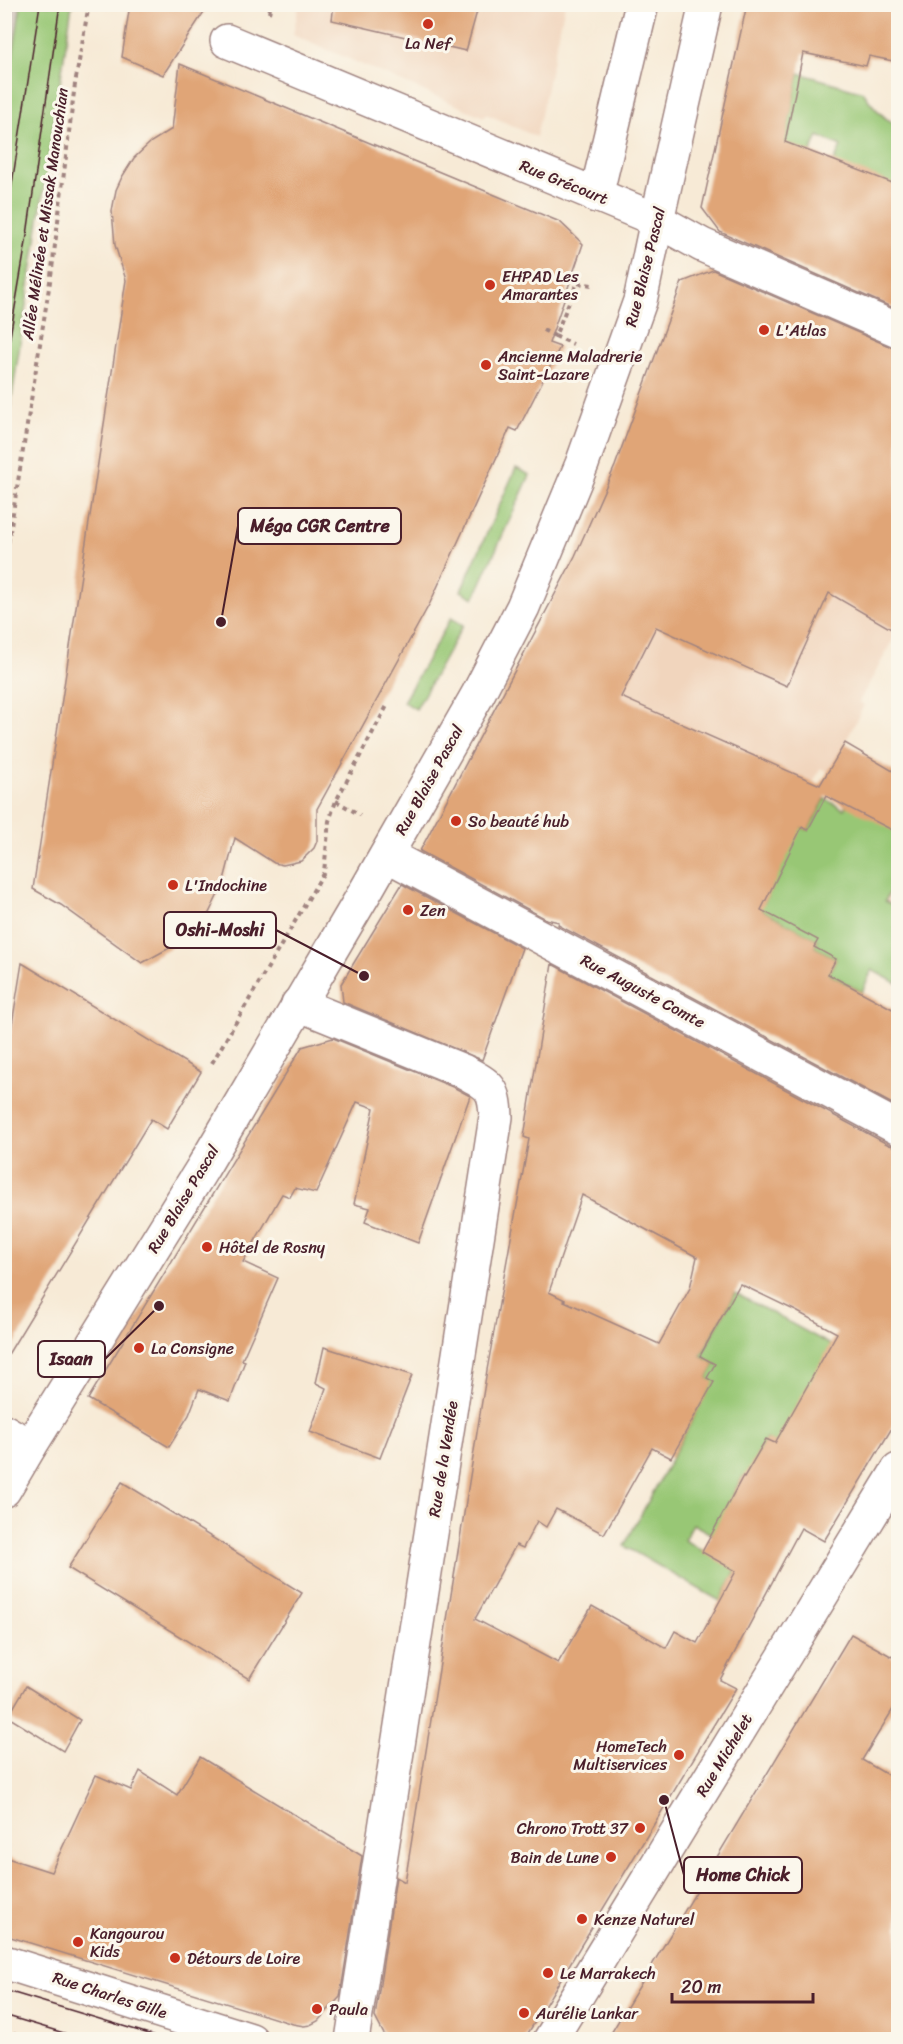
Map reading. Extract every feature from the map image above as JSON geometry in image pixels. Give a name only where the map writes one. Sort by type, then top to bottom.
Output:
[{"type":"street","points":[[596,196],[642,4]]},
{"type":"street","name":"Rue Blaise Pascal","points":[[4,1490],[17,1438],[202,1169],[387,855],[477,696],[526,600],[582,464],[640,301],[706,4]]},
{"type":"street","name":"Rue Grécourt","points":[[227,41],[657,220],[702,245],[898,330]]},
{"type":"street","name":"Rue Auguste Comte","points":[[387,855],[898,1128]]},
{"type":"street","name":"Rue de la Vendée","points":[[298,1004],[463,1071],[486,1083],[496,1099],[493,1141],[352,2040]]},
{"type":"street","name":"Rue Michelet","points":[[550,2040],[898,1470]]},
{"type":"street","name":"Rue Charles Gille","points":[[4,1962],[251,2040]]},
{"type":"path","name":"Allée Mélinée et Missak Manouchian","points":[[4,569],[52,269],[75,84],[89,4]]},
{"type":"path","points":[[555,336],[577,283],[592,285]]},
{"type":"path","points":[[543,330],[573,344]]},
{"type":"path","points":[[212,1063],[324,872],[329,821],[336,801],[388,704]]},
{"type":"path","points":[[336,801],[360,815]]},
{"type":"path","points":[[4,2031],[31,2040]]},
{"type":"shaded area","points":[[4,5],[21,5],[5,111]]},
{"type":"shaded area","points":[[299,5],[565,5],[536,137],[498,119],[486,114],[484,117],[293,35]]},
{"type":"shaded area","points":[[615,466],[898,592],[898,631],[859,702],[864,705],[845,743],[828,772],[821,768],[813,782],[614,694],[564,579]]},
{"type":"shaded area","points":[[898,876],[898,909],[885,901]]},
{"type":"green space","points":[[21,5],[72,5],[5,442],[4,111]]},
{"type":"green space","points":[[799,73],[863,92],[879,112],[898,127],[898,186],[834,162],[841,146],[818,136],[810,154],[784,144]]},
{"type":"green space","points":[[516,468],[530,475],[474,598],[461,591]]},
{"type":"green space","points":[[451,618],[463,625],[416,709],[403,702]]},
{"type":"green space","points":[[851,796],[891,808],[898,813],[898,876],[885,901],[898,909],[898,984],[872,970],[862,992],[828,974],[836,959],[814,947],[818,940],[757,908],[764,903],[771,889],[759,883],[791,822],[808,830],[825,799],[844,809]]},
{"type":"green space","points":[[735,1293],[833,1346],[785,1449],[766,1439],[757,1454],[774,1492],[743,1476],[734,1492],[722,1540],[693,1524],[684,1540],[736,1570],[720,1601],[624,1546],[713,1382],[707,1378],[715,1364],[701,1356]]},
{"type":"building","points":[[130,4],[209,4],[163,75],[122,57]]},
{"type":"building","name":"La Nef","points":[[334,4],[479,4],[466,51],[332,20]]},
{"type":"building","points":[[747,4],[898,4],[898,62],[869,56],[866,66],[803,53],[785,142],[898,185],[898,310],[720,232],[702,208]]},
{"type":"building","points":[[180,64],[560,222],[583,244],[549,343],[560,347],[517,431],[510,428],[430,603],[317,809],[317,841],[314,848],[301,861],[283,865],[274,863],[235,838],[223,884],[209,913],[196,930],[182,941],[142,963],[61,905],[33,889],[126,280],[115,245],[112,211],[116,190],[134,158],[151,142],[172,129]]},
{"type":"building","points":[[713,270],[898,348],[898,633],[829,593],[787,686],[656,627],[621,697],[820,785],[845,743],[898,774],[898,833],[826,796],[808,830],[802,827],[761,910],[818,940],[814,947],[836,959],[828,974],[898,1012],[898,1107],[558,925],[559,922],[546,919],[420,851],[575,556],[615,466],[682,282]]},
{"type":"building","points":[[402,884],[522,948],[482,1060],[343,1002],[341,984]]},
{"type":"building","points":[[22,963],[201,1072],[167,1129],[151,1119],[4,1361],[4,1073]]},
{"type":"building","points":[[552,964],[889,1145],[898,1147],[898,1418],[824,1541],[801,1528],[720,1680],[736,1688],[524,2040],[387,2040],[375,2017],[396,1877],[405,1882],[487,1370],[529,1139],[524,1137]],"holes":[[[582,1195],[697,1257],[690,1288],[659,1344],[549,1292]],[[740,1284],[837,1333],[775,1443],[766,1439],[743,1476],[702,1552],[736,1571],[697,1643],[675,1631],[666,1648],[592,1606],[558,1663],[475,1619],[516,1545],[523,1548],[537,1521],[546,1527],[556,1509],[604,1534],[652,1448],[671,1458],[714,1382],[707,1378],[715,1364],[700,1356]]]},
{"type":"building","points":[[333,1038],[470,1096],[418,1243],[365,1222],[370,1208],[354,1204],[374,1108],[357,1102],[316,1193],[295,1188],[290,1197],[282,1194],[243,1262],[278,1278],[242,1360],[245,1361],[230,1401],[199,1389],[189,1415],[169,1447],[88,1399],[302,1047]]},
{"type":"building","points":[[324,1347],[412,1375],[380,1458],[310,1432],[326,1388],[316,1383]]},
{"type":"building","points":[[122,1482],[302,1593],[249,1679],[68,1568]]},
{"type":"building","points":[[851,1634],[898,1660],[898,1701],[862,1760],[898,1781],[898,2040],[607,2040]]},
{"type":"building","points":[[26,1686],[80,1720],[63,1751],[8,1717]]},
{"type":"building","points":[[200,1757],[362,1856],[340,1997],[318,2021],[310,2025],[293,2024],[4,1935],[4,1857],[51,1872],[96,1775],[131,1790],[140,1771],[177,1795]]},
{"type":"tram line","points":[[4,235],[40,4]]},
{"type":"tram line","points":[[4,372],[26,242],[60,4]]},
{"type":"tram line","points":[[4,1990],[169,2040]]},
{"type":"tram line","points":[[4,2015],[87,2040]]},
{"type":"place","name":"La Nef","points":[[428,24]]},
{"type":"place","name":"EHPAD Les Amarantes","points":[[490,285]]},
{"type":"place","name":"L'Atlas","points":[[764,330]]},
{"type":"place","name":"Ancienne Maladrerie Saint-Lazare","points":[[486,365]]},
{"type":"place","name":"Méga CGR Centre","points":[[221,622]]},
{"type":"place","name":"So beauté hub","points":[[456,821]]},
{"type":"place","name":"L'Indochine","points":[[173,885]]},
{"type":"place","name":"Zen","points":[[408,910]]},
{"type":"place","name":"Oshi-Moshi","points":[[364,976]]},
{"type":"place","name":"Hôtel de Rosny","points":[[207,1247]]},
{"type":"place","name":"Isaan","points":[[159,1306]]},
{"type":"place","name":"La Consigne","points":[[139,1348]]},
{"type":"place","name":"HomeTech Multiservices","points":[[679,1755]]},
{"type":"place","name":"Home Chick","points":[[664,1800]]},
{"type":"place","name":"Chrono Trott 37","points":[[640,1828]]},
{"type":"place","name":"Bain de Lune","points":[[611,1857]]},
{"type":"place","name":"Kenze Naturel","points":[[582,1919]]},
{"type":"place","name":"Kangourou Kids","points":[[78,1942]]},
{"type":"place","name":"Détours de Loire","points":[[175,1958]]},
{"type":"place","name":"Le Marrakech","points":[[548,1973]]},
{"type":"place","name":"Paula","points":[[317,2009]]},
{"type":"place","name":"Aurélie Lankar","points":[[524,2013]]}]
